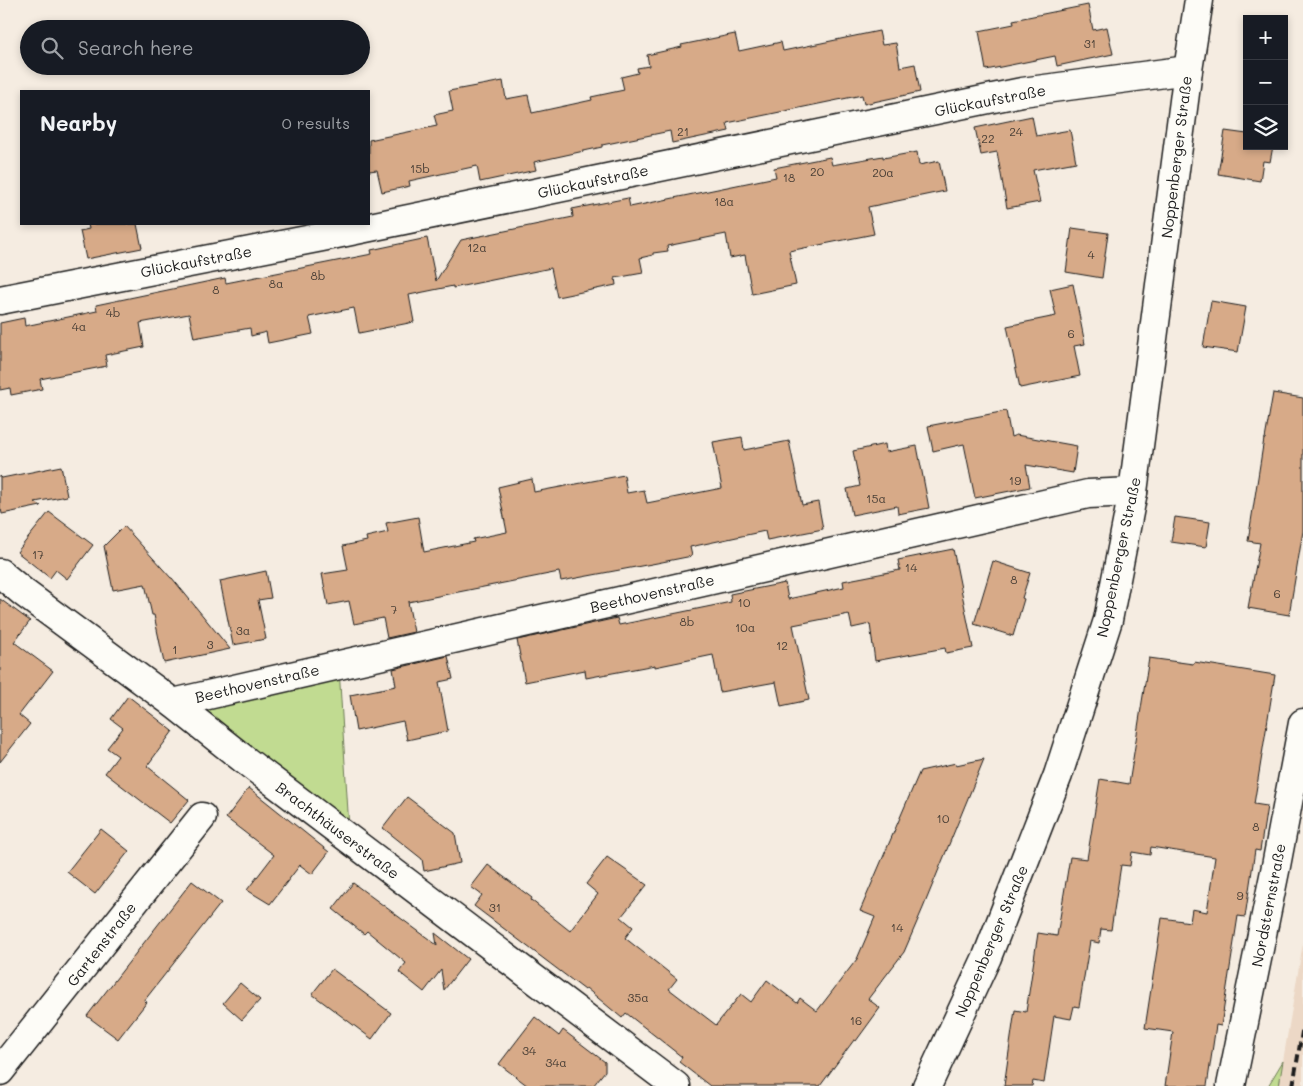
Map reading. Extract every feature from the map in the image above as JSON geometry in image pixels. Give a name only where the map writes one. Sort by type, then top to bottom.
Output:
[{"type":"street","name":"Noppenberger Straße","points":[[927,1086],[987,958],[1058,774],[1108,620],[1133,492],[1188,70],[1199,0]]},
{"type":"street","name":"Glückaufstraße","points":[[0,300],[322,237],[1022,92],[1188,70]]},
{"type":"street","name":"Beethovenstraße","points":[[173,703],[1088,494],[1133,492]]},
{"type":"street","name":"Brachthäuserstraße","points":[[0,573],[676,1086]]},
{"type":"street","name":"Nordsternstraße","points":[[1231,1086],[1303,723]]},
{"type":"street","name":"Gartenstraße","points":[[0,1071],[202,816]]},
{"type":"shaded area","points":[[1303,943],[1303,1086],[1279,1086],[1283,1061]]},
{"type":"green space","points":[[339,668],[349,828],[182,705]]},
{"type":"green space","points":[[1283,1061],[1279,1086],[1268,1086]]},
{"type":"building","points":[[1088,5],[1093,30],[1107,27],[1113,54],[1057,66],[1055,56],[986,70],[979,31],[1014,24],[1013,20]]},
{"type":"building","points":[[879,31],[882,45],[896,43],[900,67],[915,64],[920,92],[864,104],[862,95],[727,123],[729,131],[672,143],[670,131],[534,162],[536,170],[480,182],[477,166],[409,181],[410,186],[382,192],[377,170],[370,171],[370,140],[437,126],[434,115],[453,111],[449,91],[503,81],[506,99],[528,95],[532,113],[592,100],[591,97],[624,90],[621,77],[638,73],[637,68],[649,66],[647,55],[682,47],[681,45],[735,34],[739,51],[781,42],[783,51]]},
{"type":"building","points":[[1032,116],[1036,136],[1070,130],[1076,162],[1033,170],[1040,202],[1007,208],[997,152],[981,155],[975,128]]},
{"type":"building","points":[[1225,131],[1243,133],[1243,150],[1272,150],[1270,162],[1263,161],[1260,181],[1218,174]]},
{"type":"building","points":[[917,152],[919,165],[939,161],[945,191],[868,207],[874,234],[789,251],[796,285],[752,294],[745,255],[730,258],[726,234],[667,246],[668,251],[653,253],[653,255],[640,258],[643,273],[615,278],[616,285],[557,297],[551,268],[409,295],[414,322],[359,333],[354,308],[309,317],[313,334],[268,343],[266,332],[251,336],[250,328],[194,338],[189,314],[140,323],[144,347],[105,355],[107,366],[40,379],[42,389],[11,395],[10,388],[0,390],[0,323],[24,318],[25,326],[97,311],[96,305],[225,278],[226,283],[372,254],[371,250],[427,238],[436,281],[461,240],[573,217],[572,209],[628,198],[630,207],[776,177],[774,168],[830,157],[832,165]]},
{"type":"building","points":[[88,225],[137,225],[142,248],[86,259],[80,231],[89,229]]},
{"type":"building","points":[[1072,228],[1108,233],[1102,278],[1066,272]]},
{"type":"building","points":[[1073,284],[1085,344],[1074,346],[1080,376],[1020,388],[1007,326],[1056,316],[1050,289]]},
{"type":"building","points":[[1211,301],[1246,307],[1238,352],[1203,347]]},
{"type":"building","points":[[1273,393],[1303,398],[1303,531],[1289,615],[1248,608],[1260,543],[1248,541]]},
{"type":"building","points":[[1006,411],[1011,437],[1016,435],[1077,446],[1073,473],[1026,465],[1030,487],[975,498],[964,444],[933,451],[928,426]]},
{"type":"building","points":[[742,437],[744,450],[789,441],[802,505],[818,502],[823,529],[767,540],[765,531],[690,547],[692,556],[657,563],[561,581],[559,572],[408,602],[414,632],[387,638],[383,618],[354,624],[349,601],[328,605],[322,574],[348,570],[343,546],[367,541],[366,537],[388,532],[386,523],[418,517],[424,552],[474,542],[473,539],[507,532],[498,487],[532,479],[534,492],[624,475],[627,493],[644,490],[647,503],[722,488],[713,442]]},
{"type":"building","points":[[885,444],[886,452],[917,446],[929,508],[898,514],[897,506],[852,515],[847,489],[860,486],[853,451]]},
{"type":"building","points":[[61,466],[67,496],[35,502],[41,506],[2,514],[0,509],[0,476],[2,478]]},
{"type":"building","points":[[49,512],[93,545],[67,579],[56,570],[50,578],[17,552]]},
{"type":"building","points":[[1175,517],[1210,522],[1206,547],[1171,542]]},
{"type":"building","points":[[124,526],[172,578],[230,649],[164,663],[154,615],[152,615],[145,584],[113,590],[104,546]]},
{"type":"building","points":[[953,549],[973,648],[946,653],[945,648],[875,661],[870,624],[852,628],[849,614],[793,625],[809,700],[781,706],[776,682],[720,692],[713,655],[586,678],[585,670],[525,682],[517,640],[617,618],[619,625],[731,602],[730,594],[785,583],[788,599],[844,587],[843,581],[900,570],[898,560]]},
{"type":"building","points":[[993,561],[1030,573],[1013,636],[974,624]]},
{"type":"building","points":[[266,571],[271,598],[258,600],[266,639],[233,645],[220,581]]},
{"type":"building","points":[[0,599],[30,621],[14,642],[53,671],[19,715],[30,724],[0,762]]},
{"type":"building","points":[[448,656],[453,679],[439,682],[448,731],[407,740],[403,721],[356,731],[350,695],[396,686],[393,669]]},
{"type":"building","points":[[1149,658],[1193,664],[1194,662],[1275,675],[1254,804],[1267,806],[1260,851],[1255,850],[1245,917],[1238,916],[1221,1026],[1216,1025],[1207,1086],[1165,1086],[1173,1032],[1145,1028],[1162,918],[1190,922],[1192,909],[1207,912],[1215,857],[1151,847],[1150,855],[1132,852],[1130,866],[1121,865],[1111,930],[1101,929],[1099,943],[1090,941],[1079,1007],[1074,1006],[1071,1019],[1054,1016],[1044,1083],[1033,1081],[1032,1086],[1004,1086],[1015,1010],[1026,1012],[1038,933],[1057,936],[1070,857],[1087,859],[1100,779],[1129,784]]},
{"type":"building","points":[[128,696],[173,731],[147,766],[189,800],[170,823],[105,773],[118,756],[107,748],[123,728],[111,719]]},
{"type":"building","points":[[984,759],[904,952],[868,999],[880,1008],[820,1086],[710,1086],[679,1062],[682,1057],[626,1013],[622,1018],[586,988],[585,990],[474,906],[482,895],[471,887],[488,865],[532,898],[531,900],[570,931],[598,894],[586,884],[607,857],[647,885],[621,917],[633,927],[625,938],[677,979],[669,989],[716,1025],[741,994],[751,1002],[767,980],[797,1003],[800,998],[817,1011],[857,959],[875,917],[860,911],[920,771]]},
{"type":"building","points":[[249,788],[329,852],[312,874],[300,865],[270,904],[247,890],[274,855],[226,818]]},
{"type":"building","points":[[407,797],[455,833],[460,863],[424,871],[422,859],[383,828]]},
{"type":"building","points":[[101,829],[129,851],[95,894],[67,872]]},
{"type":"building","points":[[192,881],[221,903],[144,1001],[147,1002],[118,1039],[87,1016]]},
{"type":"building","points":[[353,883],[437,945],[435,933],[468,959],[444,990],[441,970],[424,992],[399,972],[406,963],[367,931],[364,934],[333,909]]},
{"type":"building","points":[[332,969],[391,1013],[372,1039],[312,994]]},
{"type":"building","points":[[240,983],[260,1000],[242,1020],[223,1003]]},
{"type":"building","points":[[535,1017],[559,1036],[563,1030],[605,1062],[605,1071],[593,1086],[528,1086],[499,1064]]},
{"type":"railway","points":[[1293,1086],[1303,1026]]}]
